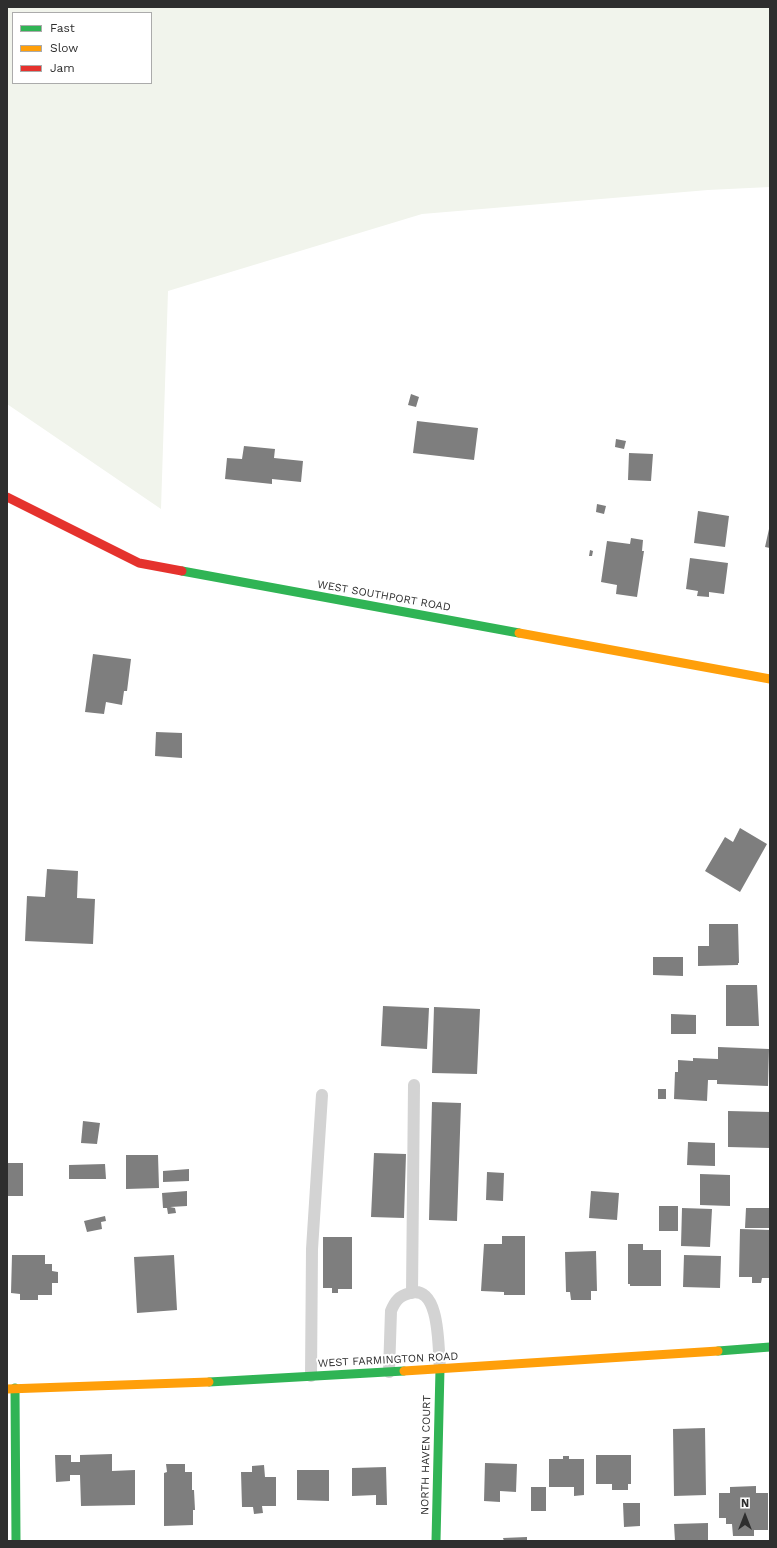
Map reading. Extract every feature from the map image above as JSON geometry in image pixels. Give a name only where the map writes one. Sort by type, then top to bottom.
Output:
[{"type":"main road","name":"WEST SOUTHPORT ROAD","points":[[7,497],[139,563],[770,679]]},
{"type":"main road","name":"WEST FARMINGTON ROAD","points":[[11,1389],[178,1384],[655,1356],[770,1347]]},
{"type":"main road","name":"NORTH HAVEN COURT","points":[[436,1541],[440,1369]]},
{"type":"main road","points":[[11,1389],[16,1541]]},
{"type":"lane","points":[[412,1293],[414,1085]]},
{"type":"lane","points":[[311,1376],[312,1249],[322,1095]]},
{"type":"lane","points":[[389,1372],[391,1311],[394,1303],[400,1296],[412,1293],[424,1295],[430,1300],[435,1312],[440,1369]]},
{"type":"shaded area","points":[[7,7],[770,7],[770,187],[708,190],[422,214],[168,291],[161,509],[7,404]]},
{"type":"building","points":[[411,394],[419,397],[416,407],[408,405]]},
{"type":"building","points":[[417,421],[478,428],[474,460],[413,453]]},
{"type":"building","points":[[616,439],[626,441],[624,449],[615,447]]},
{"type":"building","points":[[244,446],[275,449],[274,458],[303,461],[301,482],[272,479],[272,484],[225,479],[227,458],[242,459]]},
{"type":"building","points":[[629,453],[653,454],[651,481],[628,480]]},
{"type":"building","points":[[597,504],[606,506],[604,514],[596,512]]},
{"type":"building","points":[[698,511],[729,516],[725,547],[694,543]]},
{"type":"building","points":[[770,529],[770,548],[765,547]]},
{"type":"building","points":[[631,538],[643,540],[642,551],[644,551],[637,597],[616,594],[617,585],[601,582],[607,541],[630,544]]},
{"type":"building","points":[[590,550],[593,551],[592,556],[589,556]]},
{"type":"building","points":[[690,558],[728,563],[724,594],[709,592],[709,597],[697,596],[698,591],[686,589]]},
{"type":"building","points":[[93,654],[131,659],[127,691],[124,691],[122,705],[106,702],[104,714],[85,712]]},
{"type":"building","points":[[156,732],[182,733],[182,758],[155,756]]},
{"type":"building","points":[[740,828],[767,844],[740,892],[705,871],[725,837],[733,842]]},
{"type":"building","points":[[47,869],[78,871],[77,898],[95,899],[93,944],[25,941],[27,896],[45,897]]},
{"type":"building","points":[[709,924],[738,924],[738,965],[698,966],[698,946],[709,946]]},
{"type":"building","points":[[653,957],[683,957],[683,976],[653,975]]},
{"type":"building","points":[[726,985],[757,985],[759,1026],[726,1026]]},
{"type":"building","points":[[383,1006],[429,1008],[427,1049],[381,1046]]},
{"type":"building","points":[[434,1007],[480,1009],[477,1074],[432,1073]]},
{"type":"building","points":[[671,1014],[696,1015],[696,1034],[671,1034]]},
{"type":"building","points":[[718,1047],[769,1049],[768,1086],[717,1084],[717,1080],[708,1080],[707,1101],[674,1099],[675,1072],[678,1072],[678,1060],[693,1061],[693,1058],[718,1059]]},
{"type":"building","points":[[658,1089],[666,1089],[666,1099],[658,1099]]},
{"type":"building","points":[[432,1102],[461,1103],[457,1221],[429,1220]]},
{"type":"building","points":[[728,1111],[770,1112],[770,1148],[728,1147]]},
{"type":"building","points":[[83,1121],[100,1123],[97,1144],[81,1143]]},
{"type":"building","points":[[688,1142],[715,1143],[715,1166],[687,1165]]},
{"type":"building","points":[[374,1153],[406,1154],[404,1218],[371,1217]]},
{"type":"building","points":[[126,1155],[158,1155],[159,1188],[126,1189]]},
{"type":"building","points":[[7,1163],[23,1163],[23,1196],[7,1196]]},
{"type":"building","points":[[105,1164],[106,1179],[69,1179],[69,1165]]},
{"type":"building","points":[[189,1169],[189,1181],[163,1182],[163,1171]]},
{"type":"building","points":[[487,1172],[504,1173],[503,1201],[486,1200]]},
{"type":"building","points":[[700,1174],[730,1175],[730,1206],[700,1205]]},
{"type":"building","points":[[187,1191],[187,1206],[170,1207],[175,1208],[176,1213],[168,1214],[167,1208],[163,1208],[162,1193]]},
{"type":"building","points":[[591,1191],[619,1193],[617,1220],[589,1218]]},
{"type":"building","points":[[659,1206],[678,1206],[678,1231],[659,1231]]},
{"type":"building","points":[[682,1208],[712,1209],[710,1247],[681,1246]]},
{"type":"building","points":[[746,1208],[770,1208],[770,1228],[745,1228]]},
{"type":"building","points":[[105,1216],[106,1221],[101,1222],[102,1229],[87,1232],[84,1221]]},
{"type":"building","points":[[740,1229],[770,1230],[770,1278],[762,1278],[761,1283],[752,1283],[752,1277],[739,1277]]},
{"type":"building","points":[[502,1236],[525,1236],[525,1295],[504,1295],[504,1292],[481,1291],[484,1244],[502,1244]]},
{"type":"building","points":[[323,1237],[352,1237],[352,1289],[338,1289],[338,1293],[332,1293],[332,1288],[323,1288]]},
{"type":"building","points":[[628,1244],[643,1244],[643,1250],[661,1250],[661,1286],[630,1286],[630,1284],[628,1284]]},
{"type":"building","points":[[596,1251],[597,1291],[591,1291],[591,1300],[571,1300],[570,1292],[566,1292],[565,1252]]},
{"type":"building","points":[[12,1255],[45,1255],[45,1264],[52,1264],[52,1271],[58,1272],[58,1283],[52,1283],[52,1295],[38,1295],[38,1300],[20,1300],[20,1294],[11,1293]]},
{"type":"building","points":[[174,1255],[177,1310],[137,1313],[134,1257]]},
{"type":"building","points":[[684,1255],[721,1256],[720,1288],[683,1287]]},
{"type":"building","points":[[705,1428],[706,1495],[674,1496],[673,1429]]},
{"type":"building","points":[[112,1454],[112,1471],[135,1470],[135,1505],[81,1506],[80,1475],[70,1475],[70,1481],[56,1482],[55,1455],[71,1455],[71,1462],[80,1462],[80,1455]]},
{"type":"building","points":[[596,1455],[631,1455],[631,1484],[628,1484],[628,1490],[612,1490],[612,1484],[596,1484]]},
{"type":"building","points":[[563,1456],[569,1456],[569,1459],[584,1459],[584,1495],[574,1496],[574,1487],[549,1487],[549,1459],[563,1459]]},
{"type":"building","points":[[485,1463],[517,1464],[516,1492],[500,1491],[500,1502],[484,1501]]},
{"type":"building","points":[[166,1464],[185,1464],[185,1472],[192,1472],[192,1490],[194,1490],[195,1510],[193,1510],[193,1525],[164,1526],[164,1473],[167,1472]]},
{"type":"building","points":[[264,1465],[265,1477],[276,1477],[276,1506],[262,1506],[263,1513],[254,1514],[253,1507],[242,1507],[241,1472],[252,1472],[252,1466]]},
{"type":"building","points":[[386,1467],[387,1505],[376,1505],[376,1495],[352,1496],[352,1468]]},
{"type":"building","points":[[297,1470],[329,1470],[329,1501],[297,1500]]},
{"type":"building","points":[[756,1486],[756,1493],[768,1493],[768,1530],[754,1530],[754,1536],[733,1536],[732,1524],[726,1524],[726,1518],[719,1518],[719,1493],[730,1493],[730,1487]]},
{"type":"building","points":[[531,1487],[546,1487],[546,1511],[531,1511]]},
{"type":"building","points":[[623,1503],[640,1503],[640,1526],[624,1527]]},
{"type":"building","points":[[708,1523],[708,1541],[675,1541],[674,1524]]},
{"type":"building","points":[[527,1537],[527,1541],[504,1541],[503,1538]]},
{"type":"traffic: fast","points":[[182,571],[519,633]]},
{"type":"traffic: fast","points":[[718,1351],[770,1347]]},
{"type":"traffic: fast","points":[[436,1541],[440,1369]]},
{"type":"traffic: fast","points":[[209,1382],[404,1371]]},
{"type":"traffic: fast","points":[[15,1388],[16,1541]]},
{"type":"traffic: slow","points":[[519,633],[770,679]]},
{"type":"traffic: slow","points":[[404,1371],[718,1351]]},
{"type":"traffic: slow","points":[[7,1389],[209,1382]]},
{"type":"traffic: jam","points":[[7,497],[139,563],[182,571]]}]
